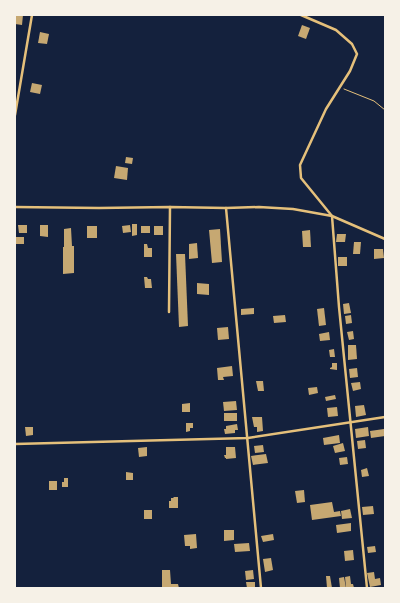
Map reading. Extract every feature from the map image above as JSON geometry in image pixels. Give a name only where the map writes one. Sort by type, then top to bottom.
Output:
[{"type":"street","points":[[15,115],[32,15]]},
{"type":"street","points":[[301,15],[336,30],[352,44],[358,54],[350,71],[326,110],[300,165],[302,178],[332,216],[339,308],[367,588]]},
{"type":"street","points":[[16,207],[259,207],[293,209],[332,216],[385,239]]},
{"type":"street","points":[[169,312],[170,207]]},
{"type":"street","points":[[226,208],[261,588]]},
{"type":"street","points":[[15,444],[248,438],[385,417]]},
{"type":"path","points":[[339,88],[374,101],[385,110]]},
{"type":"building","points":[[16,15],[23,15],[22,25],[15,24]]},
{"type":"building","points":[[302,25],[310,28],[306,39],[298,36]]},
{"type":"building","points":[[40,32],[49,34],[47,44],[38,43]]},
{"type":"building","points":[[32,83],[42,85],[40,94],[30,92]]},
{"type":"building","points":[[126,157],[133,158],[132,164],[125,163]]},
{"type":"building","points":[[116,166],[128,168],[127,180],[114,178]]},
{"type":"building","points":[[132,224],[137,224],[137,235],[132,236]]},
{"type":"building","points":[[18,225],[27,225],[27,233],[19,233]]},
{"type":"building","points":[[40,225],[48,225],[48,237],[40,236]]},
{"type":"building","points":[[130,225],[131,232],[123,233],[122,226]]},
{"type":"building","points":[[87,226],[97,226],[97,238],[87,238]]},
{"type":"building","points":[[141,226],[150,226],[150,233],[141,233]]},
{"type":"building","points":[[154,226],[163,226],[163,235],[154,235]]},
{"type":"building","points":[[71,228],[72,246],[74,246],[74,273],[63,274],[64,229]]},
{"type":"building","points":[[220,229],[222,262],[212,263],[209,230]]},
{"type":"building","points":[[310,230],[311,247],[303,247],[302,231]]},
{"type":"building","points":[[337,234],[346,234],[345,242],[336,242]]},
{"type":"building","points":[[15,237],[24,237],[24,244],[15,244]]},
{"type":"building","points":[[354,242],[361,242],[360,254],[353,254]]},
{"type":"building","points":[[197,243],[198,258],[189,259],[189,244]]},
{"type":"building","points":[[144,244],[147,244],[148,248],[152,248],[152,257],[144,257]]},
{"type":"building","points":[[374,249],[383,249],[384,258],[374,259]]},
{"type":"building","points":[[176,254],[185,254],[188,326],[179,327]]},
{"type":"building","points":[[338,257],[347,257],[347,266],[338,266]]},
{"type":"building","points":[[144,277],[151,279],[152,288],[145,288]]},
{"type":"building","points":[[197,283],[209,284],[209,295],[197,294]]},
{"type":"building","points":[[349,303],[351,313],[344,314],[343,304]]},
{"type":"building","points":[[254,308],[254,314],[241,315],[241,309]]},
{"type":"building","points":[[324,308],[326,325],[319,326],[317,309]]},
{"type":"building","points":[[285,315],[286,322],[274,323],[273,316]]},
{"type":"building","points":[[351,315],[352,323],[346,324],[345,316]]},
{"type":"building","points":[[228,327],[229,339],[218,340],[217,328]]},
{"type":"building","points":[[353,331],[354,339],[349,340],[347,332]]},
{"type":"building","points":[[329,332],[330,340],[320,341],[319,334]]},
{"type":"building","points":[[348,345],[356,345],[357,359],[348,360]]},
{"type":"building","points":[[334,349],[335,357],[330,357],[329,350]]},
{"type":"building","points":[[332,363],[337,363],[337,370],[330,369],[332,367]]},
{"type":"building","points":[[232,366],[233,376],[223,377],[224,380],[218,380],[217,368]]},
{"type":"building","points":[[357,368],[358,377],[350,378],[349,369]]},
{"type":"building","points":[[256,381],[263,381],[264,391],[258,391]]},
{"type":"building","points":[[360,382],[361,389],[353,391],[351,383]]},
{"type":"building","points":[[317,387],[318,393],[309,395],[308,388]]},
{"type":"building","points":[[335,395],[336,399],[326,401],[325,397]]},
{"type":"building","points":[[236,401],[237,410],[224,411],[223,402]]},
{"type":"building","points":[[190,403],[190,412],[182,412],[182,404]]},
{"type":"building","points":[[364,405],[366,415],[356,417],[355,406]]},
{"type":"building","points":[[337,407],[338,416],[328,417],[327,408]]},
{"type":"building","points":[[224,413],[237,413],[237,421],[224,421]]},
{"type":"building","points":[[252,417],[262,417],[263,431],[257,432],[257,427],[254,427]]},
{"type":"building","points":[[186,423],[193,423],[193,428],[190,428],[190,431],[186,432]]},
{"type":"building","points":[[237,424],[238,430],[235,430],[235,433],[225,434],[224,429],[226,429],[226,426]]},
{"type":"building","points":[[25,427],[33,427],[33,435],[26,436]]},
{"type":"building","points":[[368,427],[369,436],[356,438],[355,429]]},
{"type":"building","points":[[384,429],[385,436],[371,438],[370,431]]},
{"type":"building","points":[[339,435],[340,443],[324,445],[323,438]]},
{"type":"building","points":[[365,440],[366,448],[358,449],[357,441]]},
{"type":"building","points":[[343,443],[345,451],[335,453],[333,446]]},
{"type":"building","points":[[263,445],[264,452],[255,453],[254,446]]},
{"type":"building","points":[[147,447],[147,456],[139,457],[138,448]]},
{"type":"building","points":[[226,447],[235,447],[236,458],[225,458],[224,455],[226,455]]},
{"type":"building","points":[[266,454],[268,463],[253,465],[251,456]]},
{"type":"building","points":[[347,457],[348,464],[340,465],[339,458]]},
{"type":"building","points":[[367,468],[369,476],[362,477],[361,470]]},
{"type":"building","points":[[126,472],[133,473],[133,480],[126,480]]},
{"type":"building","points":[[64,478],[68,478],[68,487],[62,487]]},
{"type":"building","points":[[49,481],[57,481],[57,490],[49,490]]},
{"type":"building","points":[[304,490],[305,502],[297,503],[295,491]]},
{"type":"building","points":[[173,497],[178,497],[178,508],[169,508],[169,501],[171,501],[171,498],[174,498]]},
{"type":"building","points":[[332,502],[334,512],[340,511],[341,516],[312,520],[310,505]]},
{"type":"building","points":[[373,506],[374,514],[363,515],[362,507]]},
{"type":"building","points":[[350,509],[352,518],[342,519],[341,511]]},
{"type":"building","points":[[144,510],[152,510],[152,519],[144,519]]},
{"type":"building","points":[[351,523],[351,531],[337,533],[336,525]]},
{"type":"building","points":[[224,530],[234,530],[234,540],[224,541]]},
{"type":"building","points":[[196,534],[197,548],[190,549],[190,546],[185,546],[184,535]]},
{"type":"building","points":[[273,534],[274,540],[263,542],[261,536]]},
{"type":"building","points":[[249,543],[250,551],[235,552],[234,544]]},
{"type":"building","points":[[375,546],[376,552],[368,553],[367,547]]},
{"type":"building","points":[[353,550],[354,560],[345,561],[344,551]]},
{"type":"building","points":[[271,558],[273,570],[265,572],[263,559]]},
{"type":"building","points":[[162,570],[170,570],[171,584],[178,584],[179,588],[162,588]]},
{"type":"building","points":[[253,570],[254,579],[246,580],[245,571]]},
{"type":"building","points":[[374,572],[375,579],[380,578],[381,585],[370,587],[367,573]]},
{"type":"building","points":[[326,576],[330,576],[332,588],[327,588]]},
{"type":"building","points":[[350,576],[351,584],[353,584],[354,588],[346,588],[345,577]]},
{"type":"building","points":[[344,577],[346,588],[340,588],[339,578]]},
{"type":"building","points":[[246,582],[255,582],[255,588],[247,588]]}]
